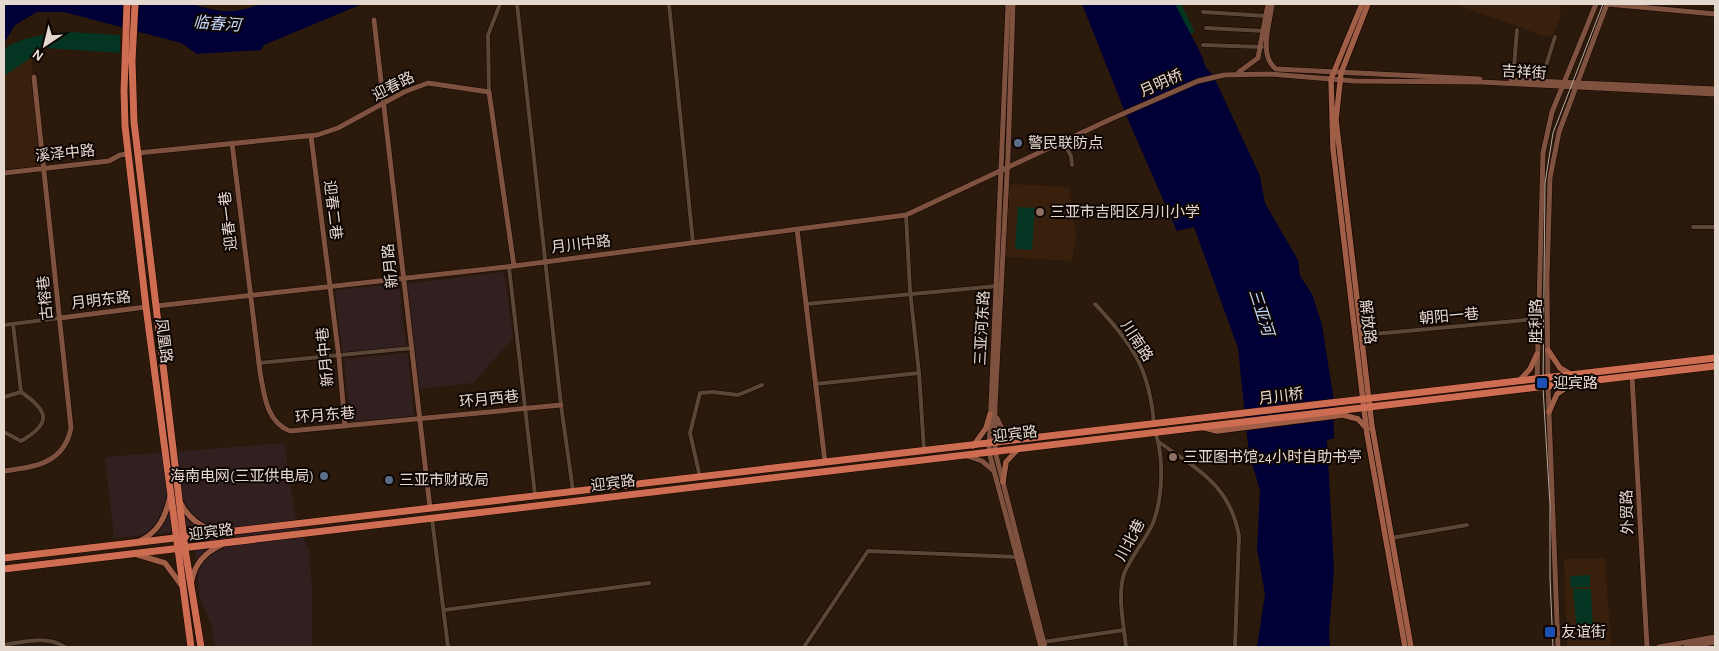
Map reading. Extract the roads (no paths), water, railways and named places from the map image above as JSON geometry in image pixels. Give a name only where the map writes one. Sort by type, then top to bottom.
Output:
[{"type":"highway","name":"凤凰路","points":[[127,4],[124,91],[128,154],[170,495],[180,538]]},
{"type":"highway","name":"凤凰路","points":[[135,4],[133,98],[179,500],[182,586],[191,647]]},
{"type":"highway","points":[[1342,409],[1367,400],[1715,358]]},
{"type":"highway","points":[[1342,409],[1368,408],[1536,389],[1715,366]]},
{"type":"highway","name":"月川桥","points":[[1224,423],[1342,409]]},
{"type":"highway","name":"迎宾路","points":[[4,569],[221,545],[962,455],[1015,441],[1224,423]]},
{"type":"highway","name":"迎宾路","points":[[4,558],[924,450],[972,446],[1020,448],[1155,428],[1224,423]]},
{"type":"highway","name":"凤凰路","points":[[181,549],[191,584],[201,647]]},
{"type":"main road","name":"解放路","points":[[1362,4],[1332,76],[1333,149],[1368,408],[1411,647]]},
{"type":"main road","name":"解放路","points":[[1367,400],[1363,335],[1336,120],[1340,76],[1368,4]]},
{"type":"main road","points":[[1548,350],[1560,368],[1572,375]]},
{"type":"main road","points":[[1518,382],[1530,369],[1536,354]]},
{"type":"main road","points":[[1549,412],[1556,394],[1570,384]]},
{"type":"main road","name":"解放路","points":[[1368,408],[1367,429],[1405,647]]},
{"type":"main road","points":[[1342,409],[1358,419],[1367,429]]},
{"type":"main road","points":[[972,446],[986,428],[993,413]]},
{"type":"main road","points":[[1003,482],[1006,462],[1020,448]]},
{"type":"main road","points":[[136,543],[152,535],[160,526],[166,513],[170,495]]},
{"type":"main road","points":[[179,500],[193,521],[202,528],[220,533]]},
{"type":"main road","points":[[191,584],[198,563],[209,551],[221,545]]},
{"type":"main road","points":[[136,554],[164,563],[182,586]]},
{"type":"street","points":[[500,4],[488,35],[489,92],[511,266],[535,496]]},
{"type":"street","points":[[517,4],[544,261],[573,492]]},
{"type":"street","points":[[669,4],[693,243]]},
{"type":"street","name":"三亚河东路","points":[[1008,4],[992,447],[995,472],[1043,646]]},
{"type":"street","name":"三亚河东路","points":[[993,413],[1008,166],[1012,4]]},
{"type":"street","points":[[1233,74],[1258,58],[1262,47],[1268,4]]},
{"type":"street","points":[[1272,4],[1266,49],[1270,64],[1282,71],[1332,76]]},
{"type":"street","name":"胜利路","points":[[1536,389],[1541,164],[1548,124],[1596,4]]},
{"type":"street","points":[[1607,4],[1715,14]]},
{"type":"street","name":"胜利路","points":[[1558,647],[1548,387],[1548,270],[1552,163],[1559,132],[1607,4]]},
{"type":"street","points":[[1203,12],[1266,16]]},
{"type":"street","name":"新月路","points":[[374,20],[430,508]]},
{"type":"street","points":[[1206,28],[1264,31]]},
{"type":"street","points":[[1513,80],[1517,30]]},
{"type":"street","points":[[1541,81],[1555,37]]},
{"type":"street","points":[[1204,45],[1262,47]]},
{"type":"street","points":[[1233,74],[1332,76]]},
{"type":"street","name":"月明桥","points":[[1063,141],[1198,81],[1233,74]]},
{"type":"street","name":"吉祥街","points":[[1332,76],[1513,80],[1563,84]]},
{"type":"street","name":"吉祥街","points":[[1340,76],[1563,84],[1715,94]]},
{"type":"street","name":"古榕巷","points":[[4,471],[45,464],[58,454],[69,438],[71,423],[34,77]]},
{"type":"street","name":"迎春路","points":[[138,153],[311,136],[338,128],[384,105],[404,92],[428,83],[489,92]]},
{"type":"street","name":"吉祥街","points":[[1577,85],[1715,89]]},
{"type":"street","name":"迎春二巷","points":[[311,136],[330,287]]},
{"type":"street","points":[[1063,141],[1072,156],[1072,165]]},
{"type":"street","name":"月川中路","points":[[156,306],[511,266],[906,215],[1063,141]]},
{"type":"street","name":"迎春一巷","points":[[232,143],[250,296]]},
{"type":"street","name":"溪泽中路","points":[[4,173],[109,161],[120,155],[128,154]]},
{"type":"street","points":[[906,215],[910,294],[919,373],[924,450]]},
{"type":"street","points":[[1693,227],[1715,227]]},
{"type":"street","points":[[797,229],[824,462]]},
{"type":"street","points":[[806,304],[997,286]]},
{"type":"street","name":"新月中巷","points":[[330,287],[345,426]]},
{"type":"street","name":"环月东巷","points":[[250,296],[266,401],[278,425],[290,431],[420,419]]},
{"type":"street","name":"川南路","points":[[1095,304],[1132,348],[1141,364],[1150,390],[1155,428]]},
{"type":"street","name":"月明东路","points":[[60,318],[146,307]]},
{"type":"street","points":[[4,326],[60,318]]},
{"type":"street","name":"朝阳一巷","points":[[1363,335],[1537,319]]},
{"type":"street","points":[[4,432],[21,441],[38,431],[42,423],[41,410],[34,402],[20,392],[13,324]]},
{"type":"street","points":[[259,363],[412,348]]},
{"type":"street","points":[[815,384],[919,373]]},
{"type":"street","name":"外贸路","points":[[1632,376],[1647,647]]},
{"type":"street","points":[[700,477],[690,433],[700,393],[713,392],[738,395],[762,385]]},
{"type":"street","points":[[4,397],[20,392]]},
{"type":"street","name":"环月西巷","points":[[420,419],[561,405]]},
{"type":"street","points":[[993,413],[1002,429],[1015,441]]},
{"type":"street","name":"川北巷","points":[[1126,647],[1122,596],[1124,575],[1154,518],[1160,481],[1159,442],[1155,428]]},
{"type":"street","points":[[1159,442],[1208,477],[1230,503],[1239,536],[1235,647]]},
{"type":"street","name":"三亚河东路","points":[[992,447],[1003,482],[1043,646]]},
{"type":"street","points":[[962,455],[982,460],[995,472]]},
{"type":"street","points":[[432,519],[448,647]]},
{"type":"street","points":[[1390,538],[1467,525]]},
{"type":"street","points":[[804,647],[868,551],[1018,557]]},
{"type":"street","points":[[444,610],[649,583]]},
{"type":"street","points":[[1043,646],[1124,630]]},
{"type":"street","points":[[1658,647],[1715,637]]},
{"type":"street","points":[[4,645],[40,640],[58,642],[65,647]]},
{"type":"street","points":[[1686,647],[1715,642]]},
{"type":"water","name":"临春河","points":[[4,4],[192,4],[210,9],[234,11],[260,4],[362,4],[264,45],[261,50],[197,54],[181,43],[64,12],[37,12],[15,25],[4,43]]},
{"type":"water","name":"三亚河","points":[[1082,4],[1175,4],[1202,56],[1206,68],[1213,75],[1260,176],[1265,203],[1298,260],[1300,276],[1312,294],[1322,325],[1333,395],[1334,438],[1327,440],[1334,570],[1329,632],[1330,647],[1257,647],[1265,594],[1257,549],[1260,490],[1249,454],[1238,348],[1194,227],[1177,231],[1129,122]]},
{"type":"tram line","points":[[1553,647],[1550,578],[1550,505],[1543,388],[1545,183],[1553,133],[1603,4]]},
{"type":"place","name":"警民联防点","points":[[1018,143]]},
{"type":"place","name":"三亚市吉阳区月川小学","points":[[1040,212]]},
{"type":"place","name":"迎宾路","points":[[1542,383]]},
{"type":"place","name":"三亚图书馆24小时自助书亭","points":[[1173,457]]},
{"type":"place","name":"海南电网(三亚供电局)","points":[[324,476]]},
{"type":"place","name":"三亚市财政局","points":[[389,480]]},
{"type":"place","name":"友谊街","points":[[1550,632]]}]
